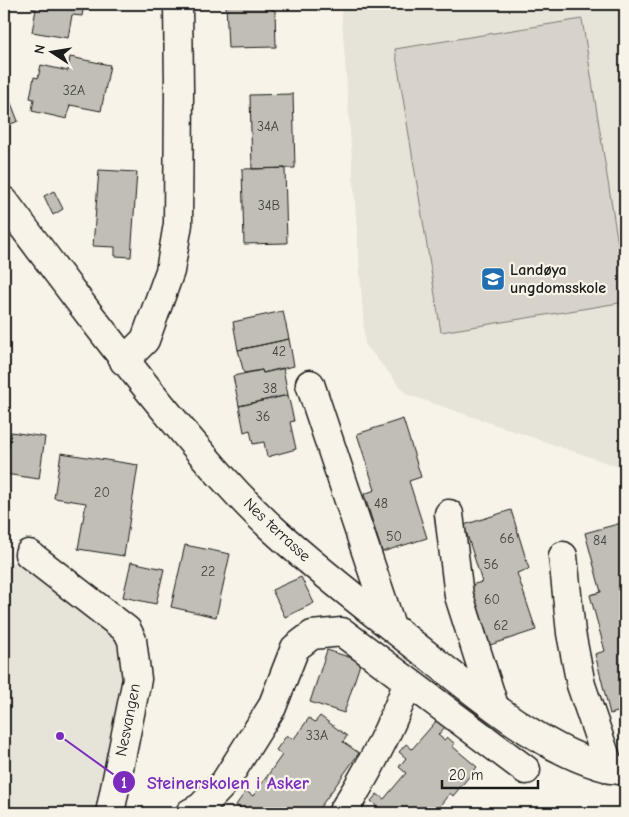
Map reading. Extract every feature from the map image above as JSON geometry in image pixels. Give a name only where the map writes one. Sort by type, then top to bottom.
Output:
[{"type":"street","points":[[124,361],[146,340],[170,271],[178,224],[178,4]]},
{"type":"street","name":"Nes terrasse","points":[[4,201],[124,361],[228,484],[273,530],[391,626],[526,729],[579,759],[617,770]]},
{"type":"street","points":[[310,384],[391,626]]},
{"type":"street","points":[[449,514],[459,596],[494,706]]},
{"type":"street","name":"Nesvangen","points":[[30,554],[126,630],[132,640],[137,678],[110,813]]},
{"type":"street","points":[[563,556],[571,633],[581,685],[617,770]]},
{"type":"street","points":[[190,813],[201,807],[225,782],[272,707],[295,648],[312,635],[342,632],[526,770]]},
{"type":"street","points":[[342,813],[380,748],[408,682]]},
{"type":"shaded area","name":"Landøya ungdomsskole","points":[[341,4],[625,4],[625,469],[406,394],[365,344]]},
{"type":"shaded area","name":"Landøya ungdomsskole","points":[[582,19],[625,288],[625,302],[441,332],[395,49]]},
{"type":"shaded area","points":[[4,561],[27,564],[112,632],[124,659],[128,674],[105,798],[91,813],[4,813]]},
{"type":"building","points":[[33,4],[84,4],[82,16],[72,15],[68,38],[32,32],[36,9],[32,9]]},
{"type":"building","points":[[226,4],[272,4],[272,10],[275,10],[276,47],[228,48]]},
{"type":"building","points":[[70,57],[110,65],[101,111],[70,105],[67,119],[32,111],[34,99],[30,98],[34,77],[38,78],[41,65],[68,71]]},
{"type":"building","points":[[4,85],[18,121],[4,127]]},
{"type":"building","points":[[293,94],[295,168],[252,169],[250,95]]},
{"type":"building","points":[[285,168],[287,243],[244,244],[242,169]]},
{"type":"building","points":[[99,170],[137,172],[131,257],[115,256],[115,247],[93,246]]},
{"type":"building","points":[[54,191],[63,209],[53,215],[44,196]]},
{"type":"building","points":[[283,311],[289,339],[238,350],[233,322]]},
{"type":"building","points":[[289,339],[294,366],[263,373],[262,370],[244,373],[238,350]]},
{"type":"building","points":[[283,368],[288,395],[239,406],[233,376],[262,370],[263,373]]},
{"type":"building","points":[[288,395],[294,421],[290,422],[296,449],[267,457],[264,442],[253,444],[250,430],[244,432],[239,406]]},
{"type":"building","points":[[403,419],[421,477],[409,481],[427,538],[382,552],[364,494],[375,490],[357,434]]},
{"type":"building","points":[[11,432],[45,437],[39,479],[5,474]]},
{"type":"building","points":[[61,453],[138,465],[124,556],[78,549],[86,503],[54,498]]},
{"type":"building","points":[[511,510],[529,569],[517,573],[536,630],[490,645],[471,585],[482,582],[464,525]]},
{"type":"building","points":[[625,522],[625,710],[610,714],[595,654],[605,651],[590,595],[601,592],[585,533]]},
{"type":"building","points":[[185,545],[230,554],[216,617],[171,607]]},
{"type":"building","points":[[131,562],[164,569],[156,604],[123,597]]},
{"type":"building","points":[[301,577],[314,603],[285,617],[272,590]]},
{"type":"building","points":[[327,650],[361,661],[344,713],[310,702]]},
{"type":"building","points":[[320,716],[347,736],[343,742],[359,753],[316,813],[241,813],[243,810],[236,805],[246,791],[253,796],[282,755],[276,750],[287,735],[293,740],[309,718],[315,722]]},
{"type":"building","points":[[438,719],[446,726],[438,735],[444,740],[447,737],[455,744],[452,746],[477,767],[453,796],[450,793],[434,813],[373,813],[377,807],[371,801],[377,794],[384,799],[406,773],[399,767],[406,758],[399,752],[406,744],[412,749]]},
{"type":"building","points":[[483,807],[491,813],[478,813]]},
{"type":"place","name":"Landøya ungdomsskole","points":[[493,279]]},
{"type":"place","name":"Steinerskolen i Asker","points":[[60,736]]}]
